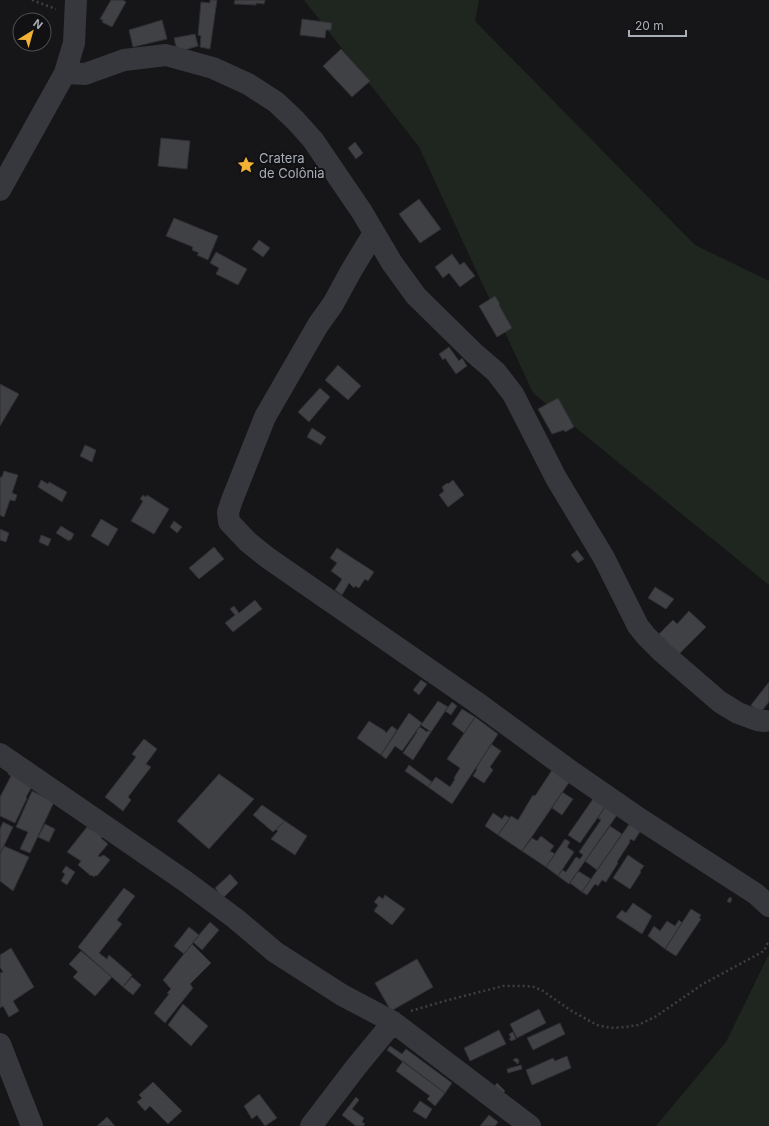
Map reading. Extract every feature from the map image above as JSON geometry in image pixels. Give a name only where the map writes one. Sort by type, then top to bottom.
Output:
[{"type":"street","points":[[0,190],[65,73],[74,43],[76,0]]},
{"type":"street","points":[[65,73],[85,74],[124,60],[166,55],[213,68],[248,84],[276,102],[313,140],[354,201],[392,263],[416,296],[474,353],[496,372],[513,394],[556,478],[604,558],[638,626],[662,652],[720,702],[738,713],[757,720],[765,721]]},
{"type":"street","points":[[374,233],[333,304],[318,325],[264,417],[232,500],[228,512],[229,522],[248,542],[268,558],[476,702],[640,819],[756,894],[769,906]]},
{"type":"street","points":[[0,754],[185,880],[236,919],[274,952],[342,995],[393,1022],[530,1126]]},
{"type":"street","points":[[311,1126],[393,1022]]},
{"type":"street","points":[[0,1044],[32,1126]]},
{"type":"path","points":[[393,1022],[415,1010],[434,1004],[503,986],[524,986],[534,987],[543,991],[570,1010],[598,1025],[611,1028],[638,1025],[655,1018],[703,984],[764,951],[769,940]]},
{"type":"shaded area","points":[[304,0],[479,0],[475,21],[695,245],[769,281],[769,585],[533,393],[419,147]]},
{"type":"shaded area","points":[[769,954],[769,1126],[656,1126],[726,1042]]},
{"type":"building","points":[[111,0],[123,0],[126,2],[112,27],[102,22],[103,20],[100,19]]},
{"type":"building","points":[[210,0],[217,0],[210,49],[200,47],[201,36],[198,35],[201,2],[210,3]]},
{"type":"building","points":[[235,0],[265,0],[264,4],[256,3],[256,5],[234,4]]},
{"type":"building","points":[[302,19],[332,23],[331,30],[326,30],[325,38],[300,35]]},
{"type":"building","points":[[162,20],[167,39],[133,47],[129,30]]},
{"type":"building","points":[[195,34],[198,46],[181,51],[177,50],[174,38]]},
{"type":"building","points":[[341,49],[370,81],[352,97],[323,66]]},
{"type":"building","points":[[161,138],[190,141],[187,169],[158,166]]},
{"type":"building","points":[[355,142],[363,153],[356,159],[348,148]]},
{"type":"building","points":[[419,199],[441,229],[420,243],[399,214]]},
{"type":"building","points":[[174,218],[218,236],[208,260],[197,255],[199,253],[192,250],[193,247],[166,236]]},
{"type":"building","points":[[259,240],[270,248],[263,257],[252,249]]},
{"type":"building","points":[[216,252],[247,269],[238,285],[216,274],[219,268],[210,263]]},
{"type":"building","points":[[452,254],[460,265],[464,262],[475,276],[460,287],[449,273],[443,278],[435,267]]},
{"type":"building","points":[[495,296],[512,328],[497,337],[479,306]]},
{"type":"building","points":[[449,347],[459,361],[462,358],[467,366],[456,374],[445,358],[443,360],[439,354]]},
{"type":"building","points":[[338,365],[361,386],[348,400],[325,380]]},
{"type":"building","points":[[0,384],[19,394],[0,426]]},
{"type":"building","points":[[320,388],[330,397],[309,422],[298,412]]},
{"type":"building","points":[[558,398],[574,427],[565,432],[564,430],[552,434],[538,409]]},
{"type":"building","points":[[312,428],[326,437],[321,445],[307,437]]},
{"type":"building","points":[[85,445],[96,450],[92,462],[80,456]]},
{"type":"building","points":[[4,471],[18,475],[12,493],[17,495],[15,501],[10,500],[4,517],[0,515],[0,477],[2,477]]},
{"type":"building","points":[[41,480],[48,484],[49,482],[67,492],[62,502],[38,487]]},
{"type":"building","points":[[453,480],[464,495],[448,507],[439,495],[444,491],[442,487]]},
{"type":"building","points":[[143,495],[146,497],[147,495],[169,509],[154,534],[131,521],[143,501],[140,499]]},
{"type":"building","points":[[101,519],[118,529],[108,546],[91,536]]},
{"type":"building","points":[[174,521],[182,527],[177,533],[170,527]]},
{"type":"building","points":[[61,526],[74,534],[71,540],[70,539],[69,541],[56,533]]},
{"type":"building","points":[[0,529],[9,533],[6,542],[0,540]]},
{"type":"building","points":[[41,535],[51,539],[48,546],[39,542]]},
{"type":"building","points":[[214,547],[224,559],[199,579],[189,568]]},
{"type":"building","points":[[337,548],[374,572],[368,581],[365,579],[359,588],[355,586],[354,588],[349,583],[342,595],[335,590],[342,579],[331,571],[337,563],[330,558]]},
{"type":"building","points":[[577,550],[584,559],[578,563],[571,555]]},
{"type":"building","points":[[655,587],[674,599],[666,609],[648,598]]},
{"type":"building","points":[[255,600],[262,609],[233,632],[225,623],[235,615],[230,609],[234,606],[239,613]]},
{"type":"building","points":[[689,611],[706,627],[679,654],[659,634],[673,620],[677,624]]},
{"type":"building","points":[[421,680],[427,684],[419,695],[413,690]]},
{"type":"building","points":[[769,682],[769,702],[760,713],[751,705]]},
{"type":"building","points":[[438,701],[448,707],[431,732],[421,725]]},
{"type":"building","points":[[452,702],[457,706],[451,715],[445,711]]},
{"type":"building","points":[[462,709],[475,717],[464,733],[452,724]]},
{"type":"building","points":[[409,713],[422,723],[402,751],[395,746],[386,759],[381,755]]},
{"type":"building","points":[[475,717],[498,734],[452,804],[428,787],[436,777],[450,787],[460,768],[447,759]]},
{"type":"building","points":[[369,721],[386,733],[392,726],[397,730],[381,755],[357,738]]},
{"type":"building","points":[[420,727],[427,732],[429,730],[431,732],[413,760],[403,753]]},
{"type":"building","points":[[144,739],[157,749],[146,764],[151,767],[128,797],[131,800],[123,811],[105,797],[136,757],[132,754]]},
{"type":"building","points":[[491,744],[501,751],[490,767],[493,770],[484,783],[473,776],[477,769],[476,768]]},
{"type":"building","points":[[409,765],[432,782],[428,787],[405,771]]},
{"type":"building","points":[[10,770],[33,785],[15,823],[0,816],[0,797],[11,776],[8,774]]},
{"type":"building","points":[[552,770],[570,781],[522,851],[498,835],[511,816],[518,820],[533,795],[535,796]]},
{"type":"building","points":[[219,774],[254,799],[209,849],[177,821]]},
{"type":"building","points":[[32,791],[54,802],[30,853],[20,849],[28,832],[16,827]]},
{"type":"building","points":[[562,792],[573,799],[562,815],[552,808]]},
{"type":"building","points":[[593,799],[605,807],[580,843],[568,835]]},
{"type":"building","points":[[262,805],[285,821],[273,832],[253,815]]},
{"type":"building","points":[[605,807],[617,815],[569,884],[558,876],[562,870],[566,872],[576,857],[580,859],[583,855],[579,852],[601,820],[598,818]]},
{"type":"building","points":[[493,813],[502,819],[505,815],[510,818],[498,835],[485,826]]},
{"type":"building","points":[[285,821],[307,836],[295,855],[271,839],[278,831],[276,830]]},
{"type":"building","points":[[3,822],[13,827],[0,854],[0,829]]},
{"type":"building","points":[[630,823],[641,830],[634,841],[631,839],[606,882],[602,880],[598,886],[595,884],[587,895],[582,892]]},
{"type":"building","points":[[45,824],[55,829],[49,842],[38,837]]},
{"type":"building","points":[[610,826],[622,834],[597,870],[585,861]]},
{"type":"building","points":[[87,827],[103,836],[101,838],[108,844],[98,856],[104,855],[110,860],[97,876],[96,875],[94,877],[78,865],[81,861],[67,852]]},
{"type":"building","points":[[541,836],[554,846],[550,851],[555,854],[546,867],[522,851],[532,838],[537,841]]},
{"type":"building","points":[[565,839],[570,842],[567,847],[574,852],[558,876],[546,867]]},
{"type":"building","points":[[4,846],[29,857],[13,891],[0,881],[0,854]]},
{"type":"building","points":[[628,855],[644,866],[630,889],[613,878]]},
{"type":"building","points":[[66,866],[75,872],[67,885],[61,881],[65,874],[62,872]]},
{"type":"building","points":[[578,871],[591,879],[582,892],[570,883]]},
{"type":"building","points":[[230,874],[238,883],[223,898],[215,888]]},
{"type":"building","points":[[124,888],[135,896],[117,920],[122,924],[99,953],[107,959],[109,955],[132,975],[123,987],[78,947]]},
{"type":"building","points":[[385,895],[405,909],[392,925],[374,911],[378,905],[374,902],[379,896],[383,899]]},
{"type":"building","points":[[730,897],[732,899],[730,903],[727,901]]},
{"type":"building","points":[[633,903],[652,916],[642,934],[616,917],[622,910],[626,913]]},
{"type":"building","points":[[691,909],[701,915],[699,918],[701,919],[676,956],[665,949]]},
{"type":"building","points":[[679,920],[682,923],[665,949],[648,936],[654,926],[660,931],[667,921],[675,926]]},
{"type":"building","points":[[210,922],[219,930],[202,950],[193,942]]},
{"type":"building","points":[[189,927],[199,935],[184,954],[174,946]]},
{"type":"building","points":[[192,944],[211,963],[190,984],[193,988],[165,1023],[154,1013],[169,994],[167,993],[171,989],[163,980]]},
{"type":"building","points":[[11,948],[34,987],[13,1001],[19,1011],[9,1017],[3,1006],[0,1008],[0,973],[3,972],[0,967],[0,955]]},
{"type":"building","points":[[81,951],[112,977],[95,996],[73,977],[78,972],[69,964]]},
{"type":"building","points":[[417,959],[433,987],[391,1011],[375,983]]},
{"type":"building","points":[[132,977],[141,985],[133,995],[123,987]]},
{"type":"building","points":[[183,1004],[208,1026],[191,1046],[168,1025]]},
{"type":"building","points":[[539,1009],[546,1023],[517,1038],[510,1024]]},
{"type":"building","points":[[560,1023],[565,1034],[533,1050],[527,1038]]},
{"type":"building","points":[[499,1030],[506,1044],[470,1061],[464,1048]]},
{"type":"building","points":[[513,1032],[516,1039],[511,1041],[509,1039],[511,1038],[509,1034]]},
{"type":"building","points":[[390,1046],[402,1054],[406,1049],[452,1083],[445,1093],[387,1050]]},
{"type":"building","points":[[567,1056],[571,1068],[532,1085],[526,1070],[553,1058],[555,1061]]},
{"type":"building","points":[[516,1058],[519,1060],[518,1064],[513,1060]]},
{"type":"building","points":[[403,1061],[445,1093],[435,1106],[427,1099],[430,1096],[396,1071]]},
{"type":"building","points":[[521,1065],[522,1069],[508,1073],[507,1069]]},
{"type":"building","points":[[153,1082],[182,1111],[168,1124],[150,1106],[145,1111],[137,1102],[142,1098],[139,1095]]},
{"type":"building","points":[[497,1083],[505,1091],[499,1098],[491,1090]]},
{"type":"building","points":[[259,1094],[277,1118],[265,1126],[257,1115],[252,1119],[244,1106]]},
{"type":"building","points":[[356,1097],[359,1100],[352,1109],[364,1118],[362,1122],[365,1124],[363,1126],[356,1126],[342,1115]]},
{"type":"building","points":[[420,1101],[432,1109],[426,1119],[413,1111]]},
{"type":"building","points":[[489,1115],[498,1122],[495,1126],[480,1126]]},
{"type":"building","points":[[107,1117],[115,1126],[97,1126]]},
{"type":"place","name":"Cratera de Colônia","points":[[246,165]]}]
